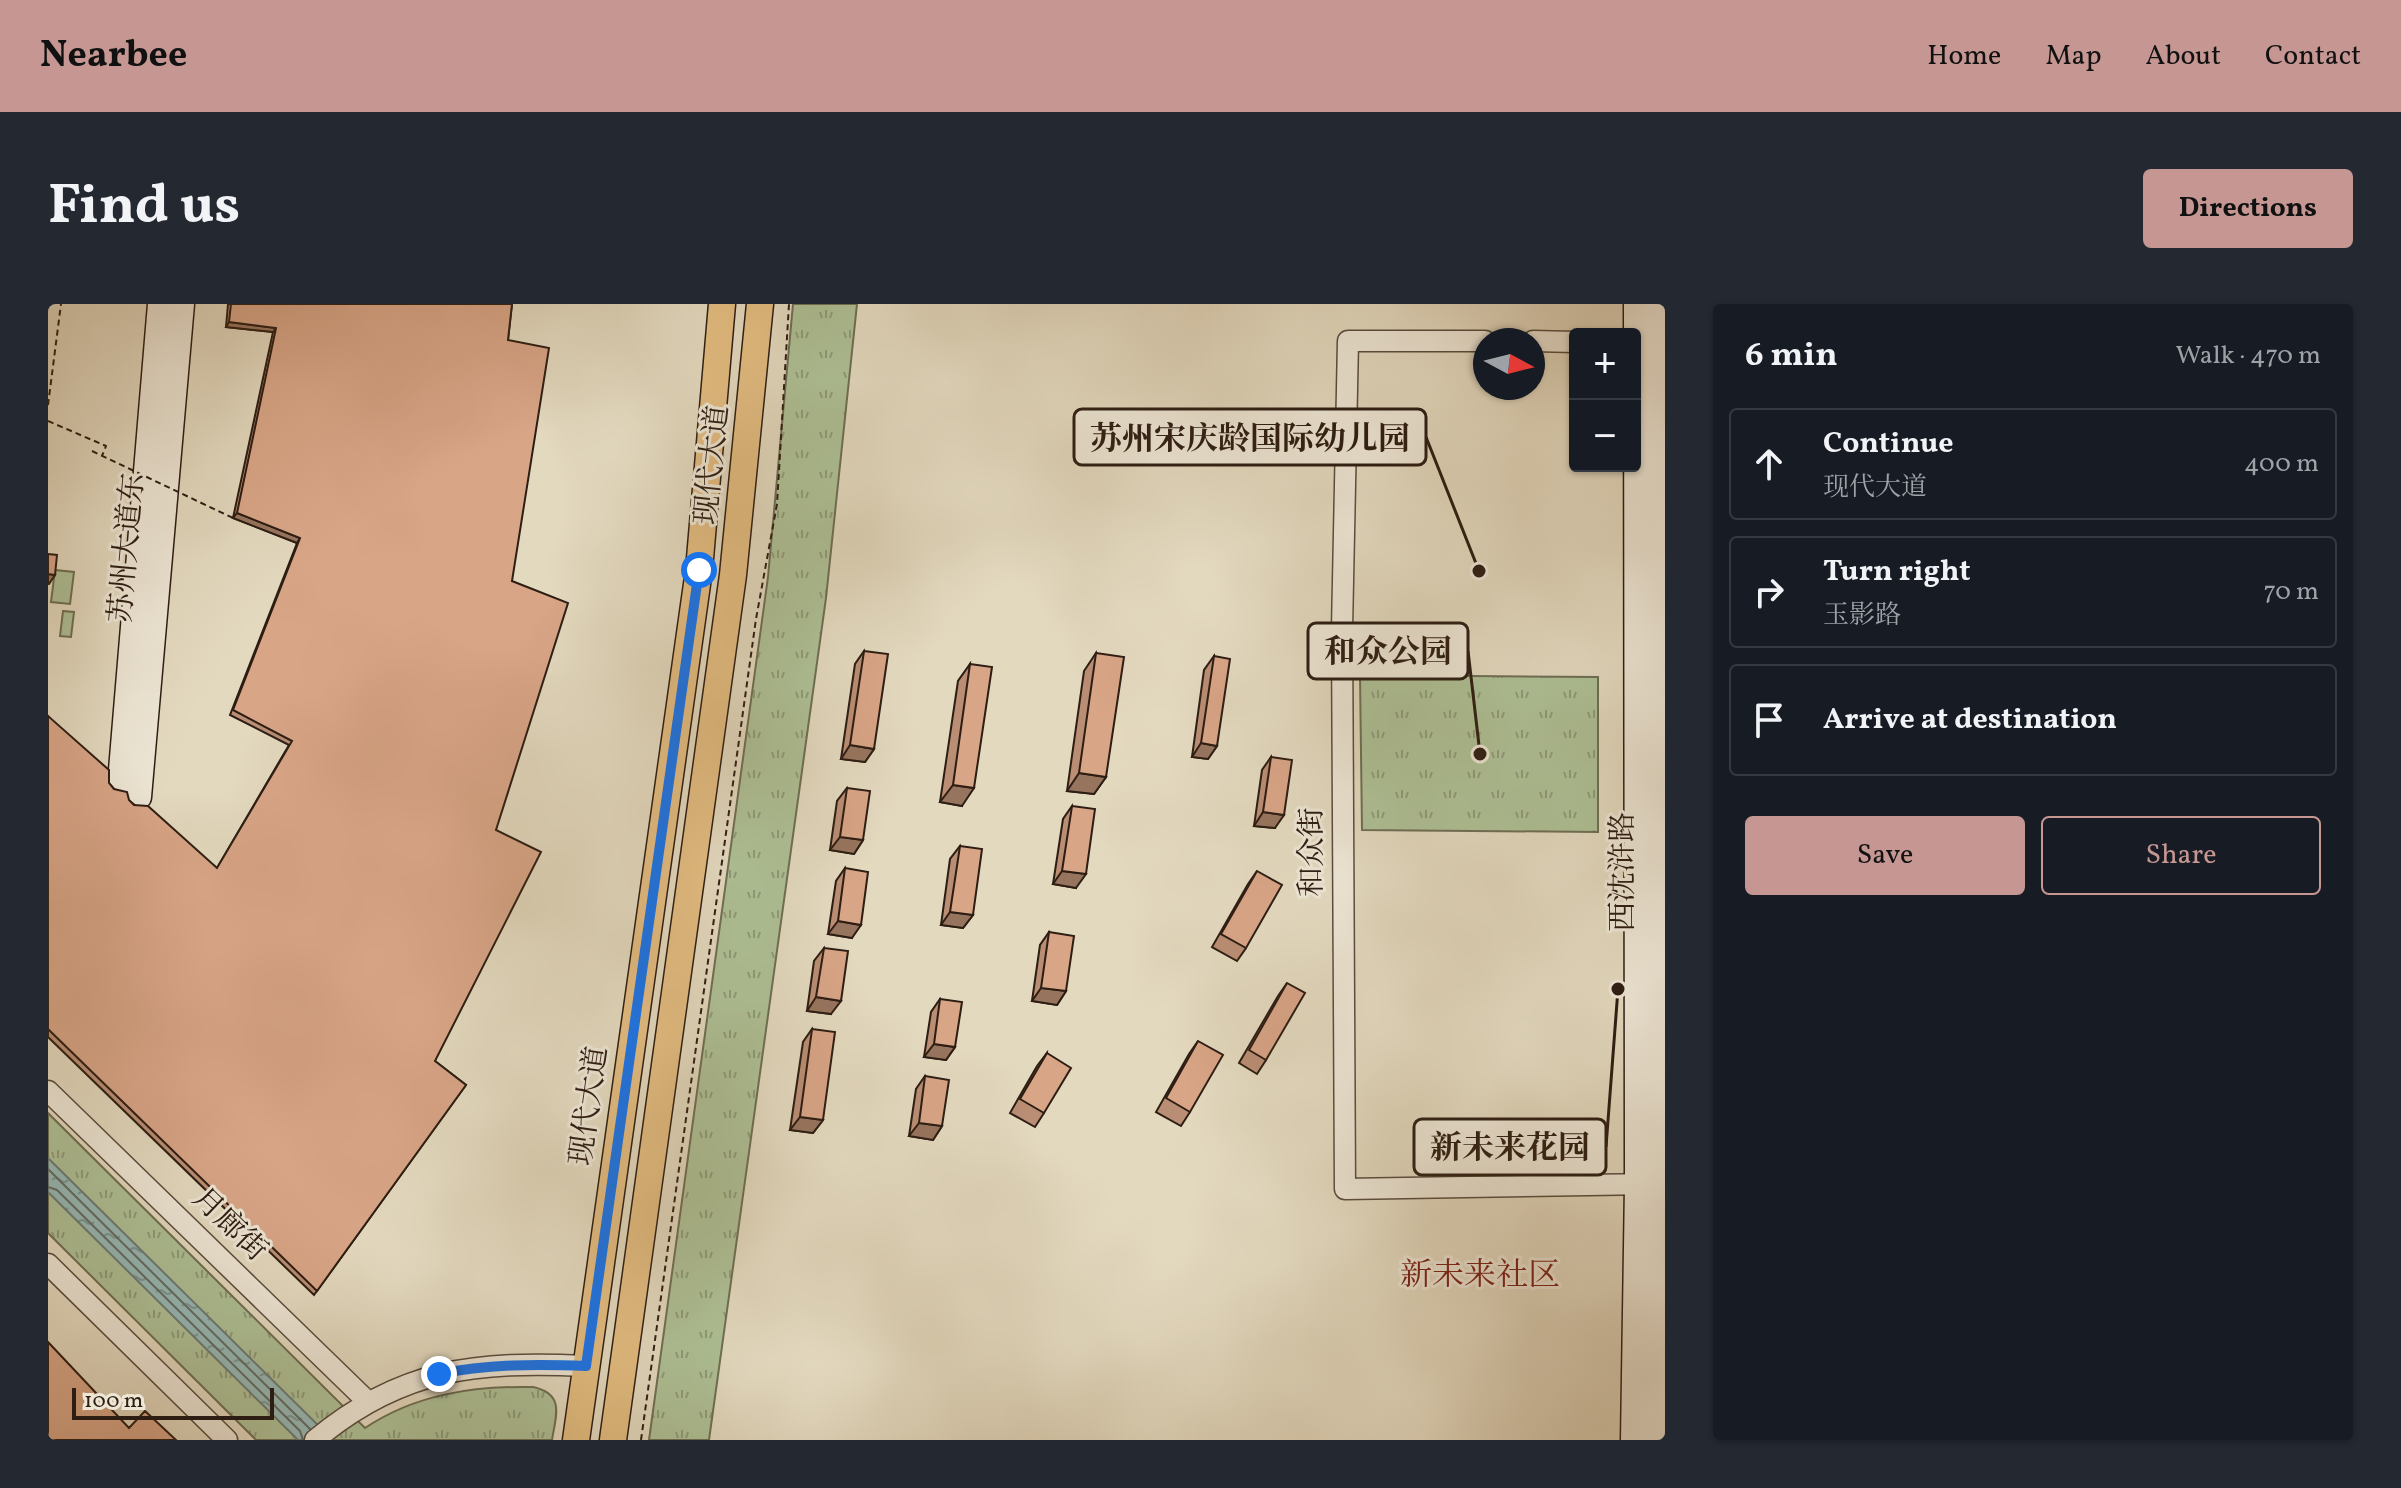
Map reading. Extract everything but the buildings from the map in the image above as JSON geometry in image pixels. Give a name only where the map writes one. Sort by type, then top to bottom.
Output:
[{"type":"main road","name":"苏州大道东","points":[[160,304],[130,790],[182,304]]},
{"type":"main road","name":"现代大道","points":[[576,1440],[699,570],[722,304]]},
{"type":"main road","name":"现代大道","points":[[613,1440],[733,575],[760,304]]},
{"type":"main road","name":"西沈浒路","points":[[1636,304],[1639,328]]},
{"type":"main road","name":"西沈浒路","points":[[1653,304],[1641,343],[1647,1184],[1653,1440]]},
{"type":"main road","name":"西沈浒路","points":[[1633,1440],[1647,1184]]},
{"type":"street","name":"和众街","points":[[1473,341],[1348,341],[1342,629],[1345,1189],[1647,1184]]},
{"type":"street","points":[[1545,341],[1569,342]]},
{"type":"street","name":"月廊街","points":[[48,1091],[367,1401]]},
{"type":"street","points":[[48,1264],[227,1440]]},
{"type":"street","points":[[315,1440],[367,1401],[409,1382],[461,1369],[524,1364],[586,1366]]},
{"type":"path","points":[[48,405],[61,304]]},
{"type":"path","points":[[641,1440],[756,619],[777,504],[789,304]]},
{"type":"path","points":[[48,421],[106,446],[102,456]]},
{"type":"path","points":[[92,451],[233,518]]},
{"type":"green space","points":[[793,304],[857,304],[826,598],[709,1440],[649,1440],[768,577]]},
{"type":"green space","points":[[55,570],[74,572],[70,604],[51,602]]},
{"type":"green space","points":[[63,611],[74,612],[71,637],[60,636]]},
{"type":"green space","points":[[1360,675],[1598,677],[1598,832],[1362,830]]},
{"type":"green space","points":[[48,1113],[365,1428],[404,1407],[446,1394],[489,1388],[533,1387],[543,1390],[554,1400],[556,1414],[552,1440],[256,1440],[48,1233]]},
{"type":"water","points":[[48,1158],[333,1440],[298,1440],[48,1192]]},
{"type":"place","name":"苏州宋庆龄国际幼儿园","points":[[1479,571]]},
{"type":"place","name":"和众公园","points":[[1480,754]]},
{"type":"place","name":"新未来花园","points":[[1618,989]]},
{"type":"district","name":"新未来社区","points":[[1480,1277]]},
{"type":"route","points":[[439,1374],[486,1366],[586,1366],[699,570]]}]
